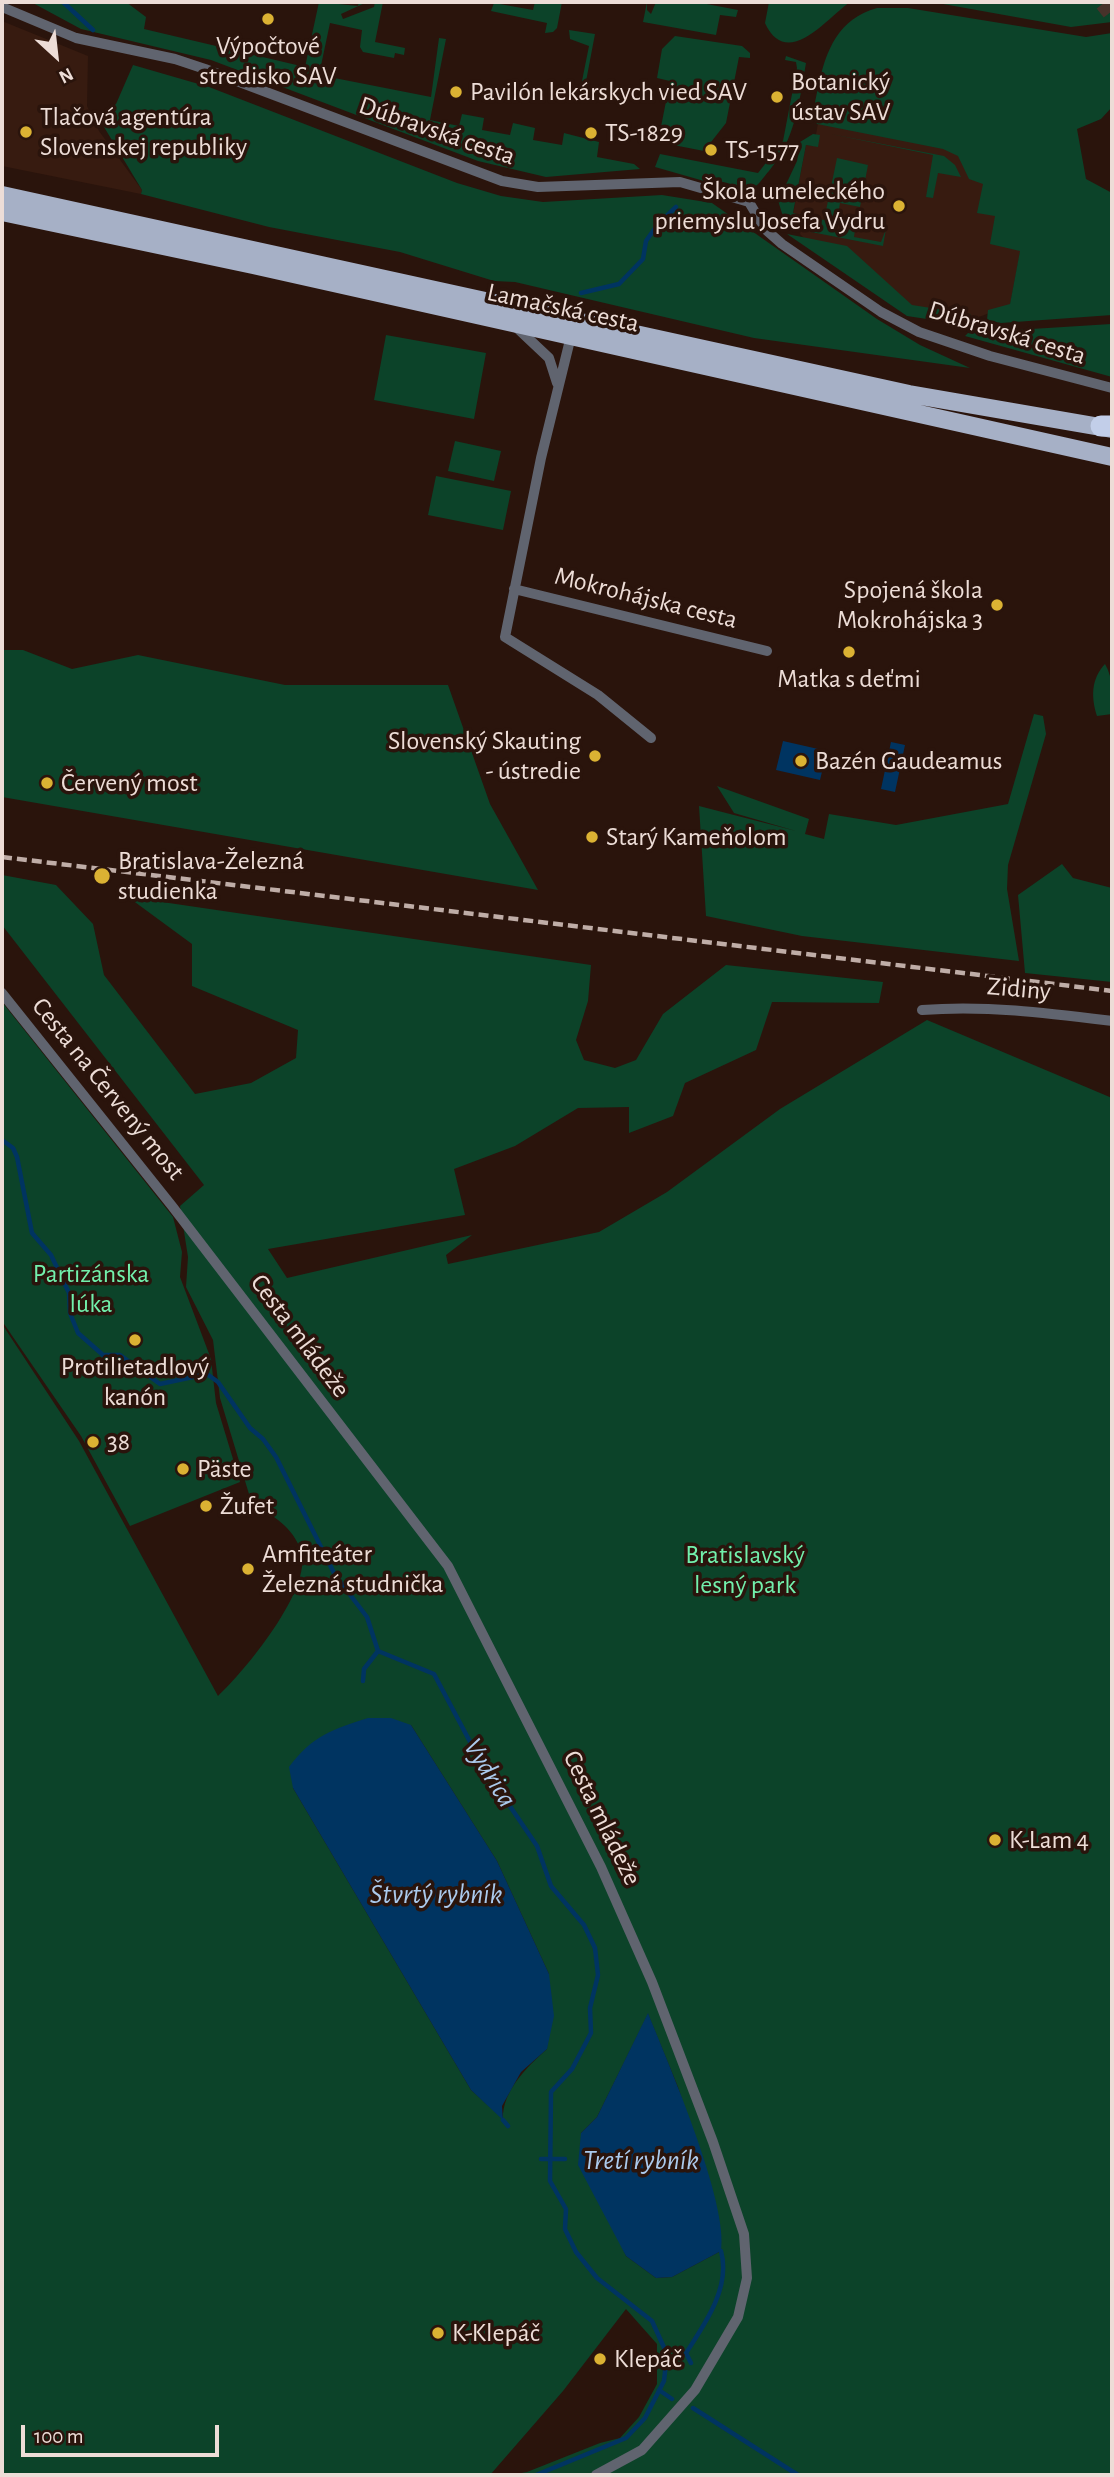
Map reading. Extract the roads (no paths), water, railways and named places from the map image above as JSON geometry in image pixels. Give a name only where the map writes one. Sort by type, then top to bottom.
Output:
[{"type":"main road","name":"Lamačská cesta","points":[[2,195],[909,394],[1109,427]]},
{"type":"main road","name":"Lamačská cesta","points":[[2,212],[318,279],[1112,457]]},
{"type":"main road","points":[[565,317],[570,323],[571,336]]},
{"type":"street","name":"Dúbravská cesta","points":[[2,7],[76,38],[175,59],[502,181],[538,187],[680,182],[749,202],[765,229],[782,244],[899,323],[939,341],[1112,388]]},
{"type":"street","points":[[514,325],[548,358],[557,386]]},
{"type":"street","name":"Mokrohájska cesta","points":[[571,336],[557,386],[505,637],[598,695],[652,738]]},
{"type":"street","name":"Mokrohájska cesta","points":[[514,589],[767,651]]},
{"type":"street","name":"Cesta na Červený most","points":[[2,993],[178,1213]]},
{"type":"street","name":"Zidiny","points":[[922,1010],[958,1007],[1019,1010],[1112,1021]]},
{"type":"street","name":"Cesta mládeže","points":[[178,1213],[448,1566],[601,1867],[652,1982],[713,2142],[744,2234],[747,2278],[738,2317],[697,2387],[642,2450],[596,2475]]},
{"type":"water","name":"Bazén Gaudeamus","points":[[783,741],[827,751],[820,780],[776,770]]},
{"type":"water","points":[[891,742],[905,745],[895,792],[881,789]]},
{"type":"water","name":"Štvrtý rybník","points":[[368,1718],[391,1718],[411,1725],[497,1861],[549,1974],[554,2016],[547,2049],[521,2072],[502,2106],[503,2120],[471,2090],[293,1788],[289,1767],[306,1748],[334,1730]]},
{"type":"water","name":"Tretí rybník","points":[[648,2013],[707,2168],[721,2229],[721,2251],[672,2277],[656,2278],[626,2256],[578,2165],[581,2133],[597,2117]]},
{"type":"waterway","points":[[63,2],[93,30]]},
{"type":"waterway","points":[[581,293],[619,284],[643,259],[646,241],[658,224],[676,207]]},
{"type":"waterway","name":"Vydrica","points":[[2,1140],[13,1148],[17,1157],[32,1233],[51,1255],[69,1293],[70,1313],[78,1333],[103,1355],[120,1355],[160,1384],[207,1374],[218,1382],[250,1428],[263,1439],[276,1457],[335,1575],[367,1617],[378,1651],[434,1674],[484,1768],[537,1846],[551,1886],[584,1925],[595,1948],[598,1975],[590,2008],[591,2033],[572,2069],[551,2092],[550,2181],[566,2209],[565,2229],[576,2252],[597,2278],[652,2321],[667,2354],[664,2381],[645,2418],[626,2438],[536,2475]]},
{"type":"waterway","points":[[363,1681],[364,1669],[378,1651]]},
{"type":"waterway","points":[[503,2120],[508,2126]]},
{"type":"waterway","name":"Vydrica","points":[[541,2159],[565,2159]]},
{"type":"waterway","points":[[691,2363],[686,2353],[708,2317],[719,2291],[723,2265],[721,2251]]},
{"type":"waterway","points":[[659,2390],[672,2399]]},
{"type":"waterway","points":[[693,2408],[798,2475]]},
{"type":"tunnel","points":[[1105,2],[1112,11]]},
{"type":"railway","points":[[2,857],[1112,991]]},
{"type":"place","name":"Výpočtové stredisko SAV","points":[[268,19]]},
{"type":"place","name":"Pavilón lekárskych vied SAV","points":[[456,92]]},
{"type":"place","name":"Botanický ústav SAV","points":[[777,97]]},
{"type":"place","name":"Tlačová agentúra Slovenskej republiky","points":[[26,132]]},
{"type":"place","name":"TS-1829","points":[[591,133]]},
{"type":"place","name":"TS-1577","points":[[711,150]]},
{"type":"place","name":"Škola umeleckého priemyslu Josefa Vydru","points":[[899,206]]},
{"type":"place","name":"Spojená škola Mokrohájska 3","points":[[997,605]]},
{"type":"place","name":"Matka s deťmi","points":[[849,652]]},
{"type":"place","name":"Slovenský Skauting - ústredie","points":[[595,756]]},
{"type":"place","name":"Bazén Gaudeamus","points":[[801,761]]},
{"type":"place","name":"Červený most","points":[[47,783]]},
{"type":"place","name":"Starý Kameňolom","points":[[592,837]]},
{"type":"place","name":"Bratislava-Železná studienka","points":[[102,876]]},
{"type":"place","name":"Protilietadlový kanón","points":[[135,1340]]},
{"type":"place","name":"38","points":[[93,1442]]},
{"type":"place","name":"Päste","points":[[183,1469]]},
{"type":"place","name":"Žufet","points":[[206,1506]]},
{"type":"place","name":"Amfiteáter Železná studnička","points":[[248,1569]]},
{"type":"place","name":"K-Lam 4","points":[[995,1840]]},
{"type":"place","name":"K-Klepáč","points":[[438,2333]]},
{"type":"place","name":"Klepáč","points":[[600,2359]]},
{"type":"park label","name":"Partizánska lúka","points":[[91,1289]]},
{"type":"park label","name":"Bratislavský lesný park","points":[[745,1570]]}]
